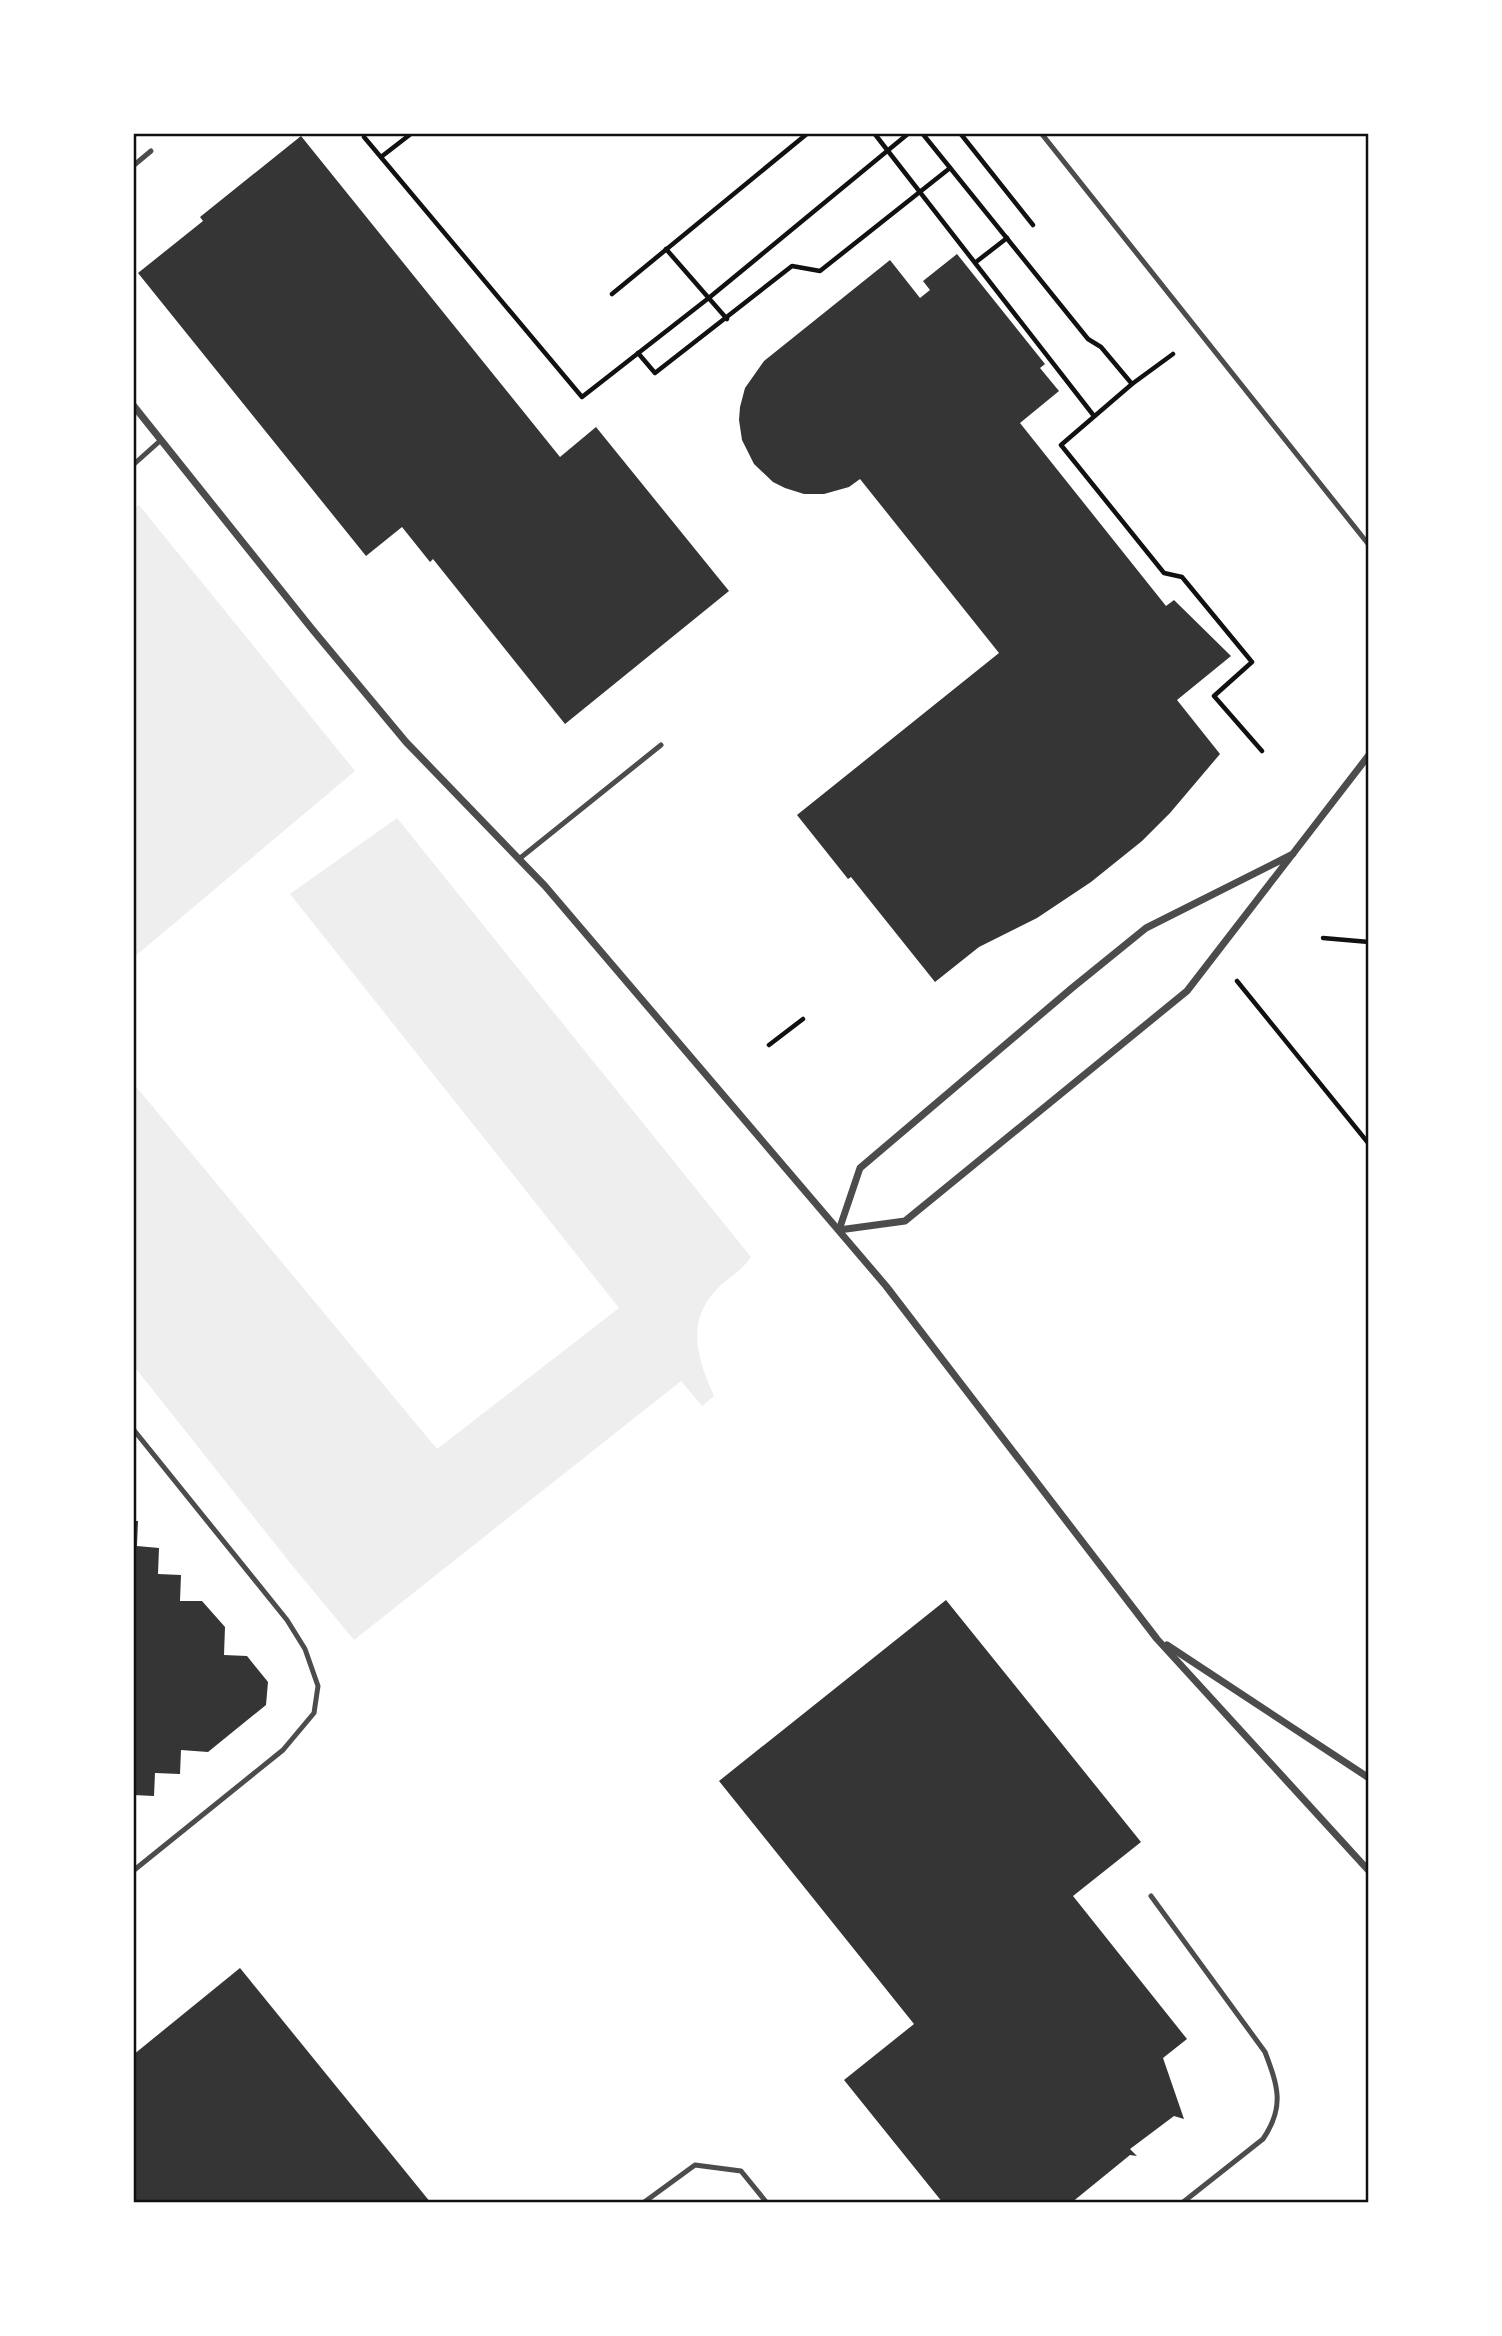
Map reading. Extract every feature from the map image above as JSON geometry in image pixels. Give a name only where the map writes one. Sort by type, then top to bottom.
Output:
[{"type":"street","points":[[133,405],[406,742],[563,906],[886,1286],[1157,1639],[1369,1871]]},
{"type":"street","points":[[839,1230],[905,1221],[1187,991],[1369,755]]},
{"type":"street","points":[[839,1230],[860,1168],[1072,988],[1146,928],[1293,854]]},
{"type":"street","points":[[1157,1639],[1369,1777]]},
{"type":"lane","points":[[1042,133],[1369,545]]},
{"type":"lane","points":[[133,166],[151,151]]},
{"type":"lane","points":[[133,465],[161,440]]},
{"type":"lane","points":[[519,859],[661,745]]},
{"type":"lane","points":[[133,1429],[287,1620],[305,1649],[318,1686],[314,1713],[283,1751],[133,1871]]},
{"type":"lane","points":[[1151,1896],[1265,2053],[1275,2077],[1279,2100],[1272,2126],[1263,2138],[1182,2203]]},
{"type":"lane","points":[[643,2203],[695,2165],[741,2171],[767,2203]]},
{"type":"path","points":[[364,133],[364,137],[582,397],[710,297],[909,133]]},
{"type":"path","points":[[381,157],[412,133]]},
{"type":"path","points":[[612,294],[808,133]]},
{"type":"path","points":[[874,133],[1094,416]]},
{"type":"path","points":[[922,133],[1088,339],[1101,347],[1132,384]]},
{"type":"path","points":[[960,133],[1033,225]]},
{"type":"path","points":[[638,353],[655,373],[792,266],[820,271],[950,168]]},
{"type":"path","points":[[976,262],[1007,238]]},
{"type":"path","points":[[666,250],[727,319]]},
{"type":"path","points":[[1173,354],[1132,384],[1061,445],[1164,573],[1182,577],[1252,662],[1214,696],[1262,751]]},
{"type":"path","points":[[1323,939],[1369,942]]},
{"type":"path","points":[[1237,981],[1369,1144]]},
{"type":"path","points":[[769,1045],[803,1018]]},
{"type":"shaded area","points":[[139,505],[355,771],[133,958],[133,509]]},
{"type":"shaded area","points":[[397,818],[751,1257],[716,1290],[700,1315],[697,1342],[699,1355],[714,1396],[702,1406],[681,1381],[354,1640],[133,1365],[133,1083],[437,1449],[619,1308],[290,894]]},
{"type":"building","points":[[301,136],[560,457],[596,427],[729,591],[565,724],[433,559],[430,562],[402,527],[366,556],[138,273],[203,221],[200,217]]},
{"type":"building","points":[[957,254],[1045,364],[1040,368],[1059,391],[1020,423],[1166,606],[1174,600],[1231,656],[1177,700],[1220,754],[1170,813],[1142,841],[1091,882],[1037,918],[979,947],[935,982],[851,877],[848,879],[797,815],[999,653],[860,479],[849,487],[824,494],[804,494],[785,488],[773,482],[754,464],[742,440],[739,420],[745,388],[764,361],[890,260],[920,298],[930,290],[923,281]]},
{"type":"building","points":[[133,1521],[138,1521],[137,1546],[159,1548],[158,1574],[181,1575],[180,1601],[202,1601],[225,1627],[224,1655],[247,1656],[268,1682],[266,1705],[208,1752],[181,1750],[180,1774],[155,1773],[154,1796],[133,1795]]},
{"type":"building","points":[[946,1600],[1141,1842],[1073,1896],[1187,2039],[1163,2058],[1184,2119],[1174,2116],[1130,2149],[1137,2156],[1130,2155],[1071,2203],[943,2203],[844,2080],[914,2024],[719,1781]]},
{"type":"building","points":[[240,1968],[431,2203],[133,2203],[133,2055]]}]
